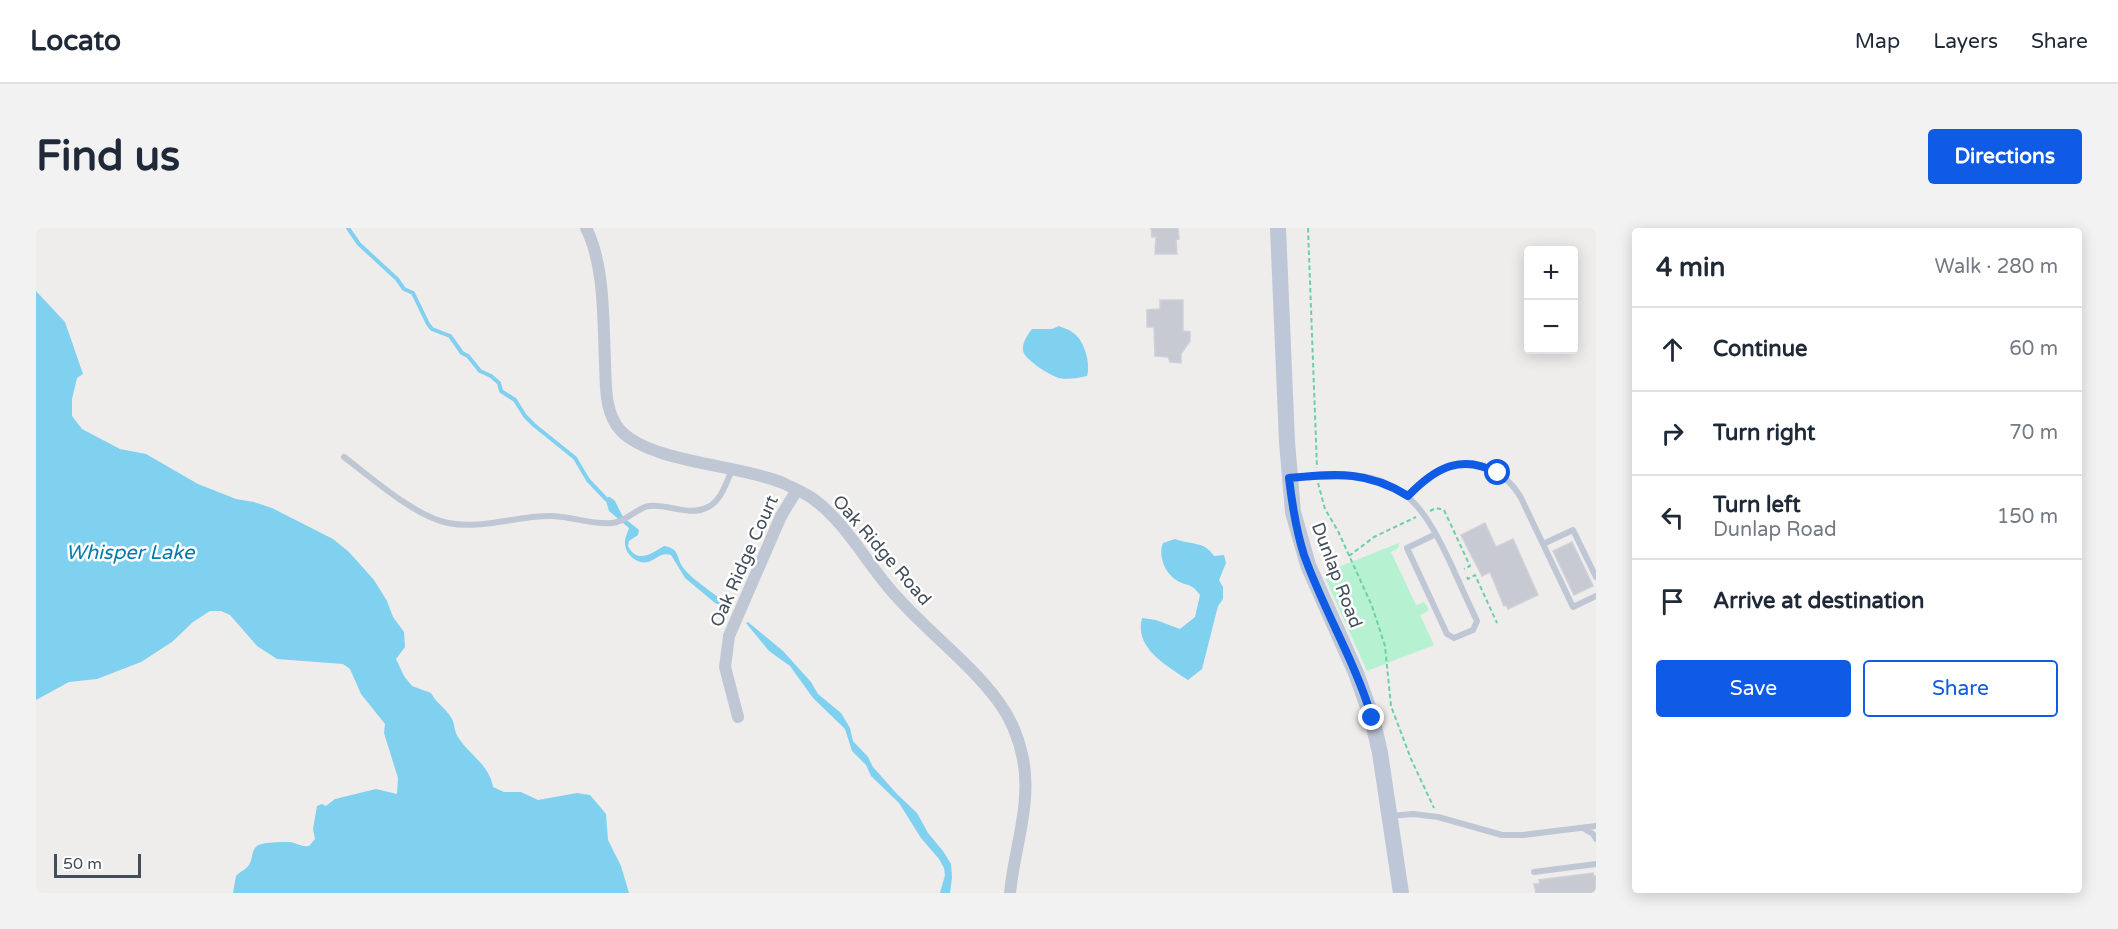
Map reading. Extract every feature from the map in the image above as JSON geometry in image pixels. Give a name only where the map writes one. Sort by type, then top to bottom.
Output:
[{"type":"street","name":"Oak Ridge Road","points":[[586,228],[595,250],[601,293],[607,399],[620,430],[638,443],[670,454],[781,482],[811,498],[831,515],[897,598],[962,661],[999,701],[1015,733],[1023,759],[1026,784],[1023,819],[1010,893]]},
{"type":"street","name":"Dunlap Road","points":[[1278,228],[1289,478],[1293,513],[1304,555],[1353,665],[1369,708],[1380,753],[1401,893]]},
{"type":"street","name":"Oak Ridge Court","points":[[738,717],[725,667],[729,636],[781,516],[797,490]]},
{"type":"lane","points":[[344,457],[416,510],[447,523],[467,525],[554,516],[614,523],[647,506],[666,506],[693,512],[709,507],[720,497],[732,470]]},
{"type":"lane","points":[[1408,496],[1431,475],[1447,466],[1468,464],[1482,466],[1503,476],[1513,486],[1573,607],[1596,596]]},
{"type":"lane","points":[[1289,478],[1354,475],[1386,483],[1408,496],[1424,513],[1436,534],[1477,621],[1473,630],[1454,638],[1447,634],[1407,548],[1436,534]]},
{"type":"lane","points":[[1543,544],[1573,530],[1596,577]]},
{"type":"lane","points":[[1390,816],[1413,814],[1438,817],[1502,836],[1523,836],[1596,826]]},
{"type":"lane","points":[[1582,827],[1593,834],[1596,839]]},
{"type":"lane","points":[[1534,872],[1596,864]]},
{"type":"path","points":[[1308,228],[1316,466]]},
{"type":"path","points":[[1318,487],[1325,509],[1338,531],[1372,606],[1384,642],[1390,700],[1411,759],[1438,817]]},
{"type":"path","points":[[1430,511],[1436,508],[1444,510],[1470,566],[1463,569],[1468,579],[1474,575],[1497,623]]},
{"type":"path","points":[[1349,556],[1374,537],[1418,516]]},
{"type":"green space","points":[[1399,543],[1398,548],[1391,552],[1416,605],[1424,602],[1428,608],[1428,611],[1420,615],[1434,645],[1367,671],[1323,573]]},
{"type":"water","name":"Whisper Lake","points":[[36,291],[65,322],[83,374],[77,378],[72,399],[72,416],[82,429],[120,449],[146,454],[198,484],[236,499],[272,508],[333,539],[349,552],[374,580],[387,601],[393,617],[404,632],[405,647],[396,659],[404,676],[412,686],[431,693],[447,712],[458,737],[483,766],[493,787],[504,792],[521,792],[538,800],[577,793],[590,795],[606,814],[608,840],[621,866],[629,893],[233,893],[236,876],[249,865],[257,846],[290,842],[309,846],[315,839],[313,829],[317,806],[322,804],[326,806],[335,799],[376,789],[397,794],[398,778],[384,733],[385,724],[361,694],[350,669],[343,664],[277,659],[257,646],[230,615],[221,611],[210,611],[193,622],[172,642],[141,662],[97,679],[69,682],[36,700]]},
{"type":"water","points":[[1059,326],[1076,335],[1080,340],[1087,358],[1087,376],[1059,378],[1038,367],[1024,354],[1023,344],[1032,329],[1052,329]]},
{"type":"water","points":[[608,497],[615,501],[623,517],[639,530],[638,535],[629,541],[628,546],[636,555],[644,556],[664,546],[673,549],[686,571],[731,608],[730,610],[715,603],[685,578],[671,555],[662,555],[648,562],[640,562],[632,557],[625,546],[629,528],[609,511],[606,501]]},
{"type":"water","points":[[1175,539],[1202,546],[1214,556],[1224,555],[1226,563],[1219,580],[1223,587],[1223,599],[1218,606],[1202,669],[1188,680],[1154,655],[1147,647],[1141,629],[1142,618],[1156,620],[1180,629],[1195,617],[1200,595],[1191,586],[1172,577],[1165,568],[1162,558],[1163,543]]},
{"type":"water","points":[[748,622],[783,651],[811,682],[818,694],[841,713],[850,728],[853,741],[897,794],[917,813],[928,833],[951,864],[950,893],[940,893],[945,875],[939,859],[921,838],[899,803],[871,776],[866,765],[852,751],[845,729],[813,698],[790,666],[769,651],[746,623]]},
{"type":"building","points":[[1151,228],[1178,228],[1177,254],[1155,254],[1156,237],[1152,237]]},
{"type":"building","points":[[1160,300],[1183,300],[1183,331],[1190,332],[1190,341],[1181,354],[1181,363],[1170,362],[1168,357],[1155,356],[1154,327],[1147,327],[1147,310],[1160,309]]},
{"type":"building","points":[[1485,523],[1496,547],[1513,539],[1538,595],[1508,609],[1506,605],[1504,606],[1490,572],[1482,576],[1461,535]]},
{"type":"building","points":[[1572,542],[1593,586],[1574,595],[1553,551]]},
{"type":"building","points":[[1593,873],[1596,876],[1596,893],[1536,893],[1534,884],[1540,884],[1539,880]]},
{"type":"waterway","points":[[348,228],[359,244],[397,279],[404,289],[413,293],[432,329],[450,336],[462,353],[468,356],[480,371],[499,383],[501,391],[515,400],[534,425],[575,458],[588,480],[606,499]]},
{"type":"route","points":[[1372,718],[1353,665],[1304,555],[1293,513],[1289,478],[1354,475],[1386,483],[1408,496],[1431,475],[1447,466],[1475,464],[1498,473]]}]
